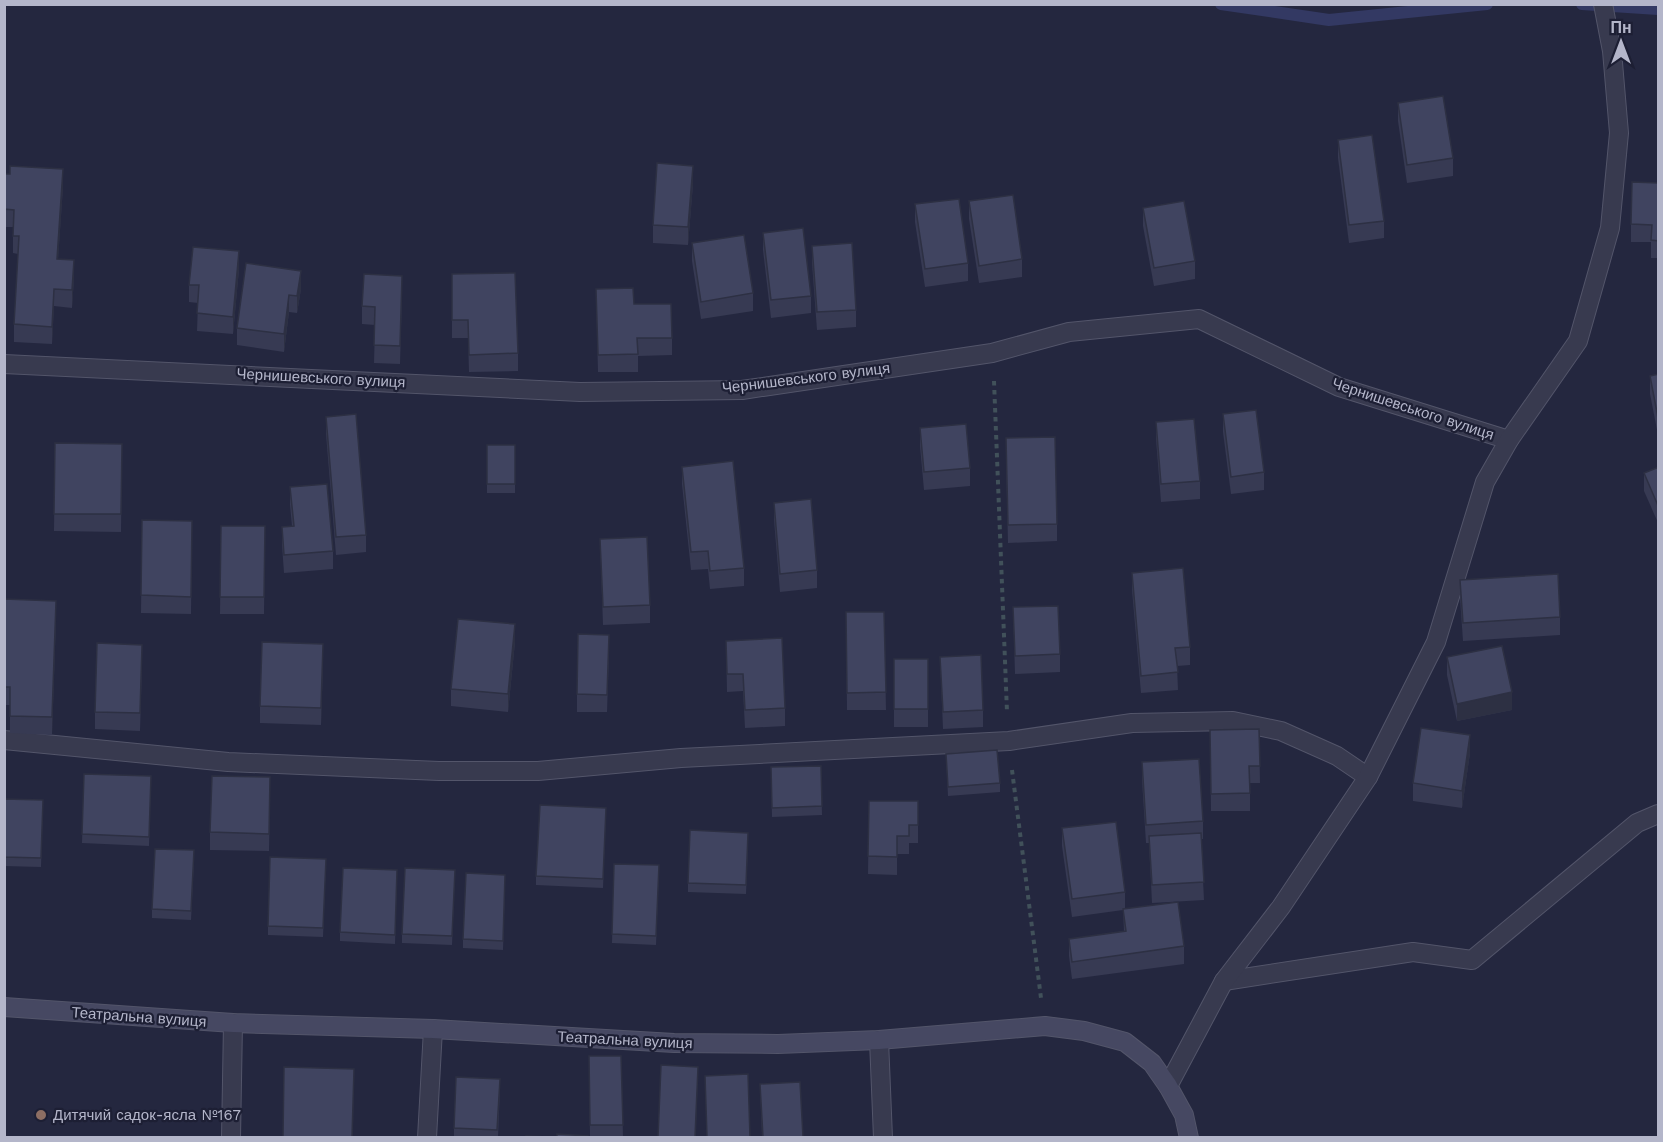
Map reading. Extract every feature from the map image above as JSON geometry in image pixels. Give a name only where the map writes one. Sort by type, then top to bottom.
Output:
[{"type":"street","points":[[1168,1086],[1224,981],[1281,907],[1368,777],[1436,642],[1485,482],[1509,440],[1578,341],[1610,228],[1619,133],[1612,51],[1603,4]]},
{"type":"street","name":"Чернишевського вулиця","points":[[4,364],[580,392],[742,390],[992,353],[1069,332],[1199,319],[1340,387],[1509,440]]},
{"type":"street","points":[[4,740],[228,762],[439,771],[538,771],[715,756],[1009,741],[1132,723],[1233,721],[1281,730],[1337,756],[1368,777]]},
{"type":"street","points":[[1224,981],[1413,952],[1472,960],[1637,823],[1659,814]]},
{"type":"street","name":"Театральна вулиця","points":[[4,1007],[233,1023],[433,1029],[674,1043],[778,1044],[879,1040],[1044,1026],[1084,1031],[1125,1042],[1152,1063],[1168,1086],[1184,1115],[1189,1137]]},
{"type":"street","points":[[231,1137],[233,1023]]},
{"type":"street","points":[[426,1137],[433,1029]]},
{"type":"street","points":[[879,1040],[883,1137]]},
{"type":"path","points":[[992,353],[1009,741],[1044,1026]]},
{"type":"building","points":[[1443,96],[1453,158],[1407,165],[1398,103]]},
{"type":"building","points":[[1372,135],[1384,221],[1349,225],[1338,140]]},
{"type":"building","points":[[657,163],[693,166],[688,227],[653,225]]},
{"type":"building","points":[[10,166],[63,169],[57,259],[74,260],[72,290],[54,289],[52,327],[14,324],[19,236],[13,236],[14,210],[4,209],[4,174],[10,174]]},
{"type":"building","points":[[1632,182],[1659,183],[1659,241],[1651,240],[1652,225],[1631,224]]},
{"type":"building","points":[[1013,195],[1022,259],[979,266],[969,201]]},
{"type":"building","points":[[959,199],[968,263],[925,269],[915,204]]},
{"type":"building","points":[[1184,201],[1195,261],[1154,268],[1143,208]]},
{"type":"building","points":[[803,228],[811,296],[771,300],[763,233]]},
{"type":"building","points":[[744,235],[753,293],[701,302],[692,243]]},
{"type":"building","points":[[852,243],[856,310],[817,312],[812,246]]},
{"type":"building","points":[[193,247],[239,251],[233,317],[197,313],[199,285],[189,285]]},
{"type":"building","points":[[246,263],[301,271],[297,296],[289,295],[284,334],[237,328]]},
{"type":"building","points":[[515,273],[518,353],[469,355],[468,320],[452,320],[452,274]]},
{"type":"building","points":[[364,274],[402,276],[400,346],[374,345],[375,307],[362,306]]},
{"type":"building","points":[[633,288],[634,304],[671,304],[672,338],[637,338],[638,354],[598,355],[596,289]]},
{"type":"building","points":[[1659,374],[1659,423],[1650,376]]},
{"type":"building","points":[[1256,410],[1264,472],[1231,477],[1223,414]]},
{"type":"building","points":[[356,414],[366,535],[336,537],[326,417]]},
{"type":"building","points":[[1194,419],[1200,481],[1161,484],[1156,422]]},
{"type":"building","points":[[966,424],[970,468],[924,472],[920,428]]},
{"type":"building","points":[[1055,437],[1057,524],[1008,525],[1006,438]]},
{"type":"building","points":[[55,443],[122,444],[121,514],[54,514]]},
{"type":"building","points":[[487,445],[515,445],[515,484],[487,484]]},
{"type":"building","points":[[733,461],[744,568],[710,571],[708,551],[691,552],[682,467]]},
{"type":"building","points":[[1659,467],[1659,508],[1644,473]]},
{"type":"building","points":[[327,484],[333,551],[284,555],[282,527],[294,526],[290,487]]},
{"type":"building","points":[[811,499],[817,570],[780,574],[774,503]]},
{"type":"building","points":[[142,520],[192,521],[191,597],[141,595]]},
{"type":"building","points":[[221,526],[265,526],[264,597],[220,597]]},
{"type":"building","points":[[647,537],[650,605],[603,607],[600,539]]},
{"type":"building","points":[[1183,568],[1190,647],[1175,648],[1178,672],[1141,676],[1132,573]]},
{"type":"building","points":[[1558,574],[1560,617],[1463,623],[1460,580]]},
{"type":"building","points":[[4,599],[56,601],[52,717],[10,716],[10,687],[4,687]]},
{"type":"building","points":[[1058,606],[1060,654],[1015,656],[1013,607]]},
{"type":"building","points":[[846,612],[884,612],[886,692],[847,693]]},
{"type":"building","points":[[458,619],[515,624],[508,694],[451,689]]},
{"type":"building","points":[[578,634],[609,635],[607,695],[577,694]]},
{"type":"building","points":[[782,638],[785,708],[745,710],[743,674],[727,674],[726,641]]},
{"type":"building","points":[[262,642],[323,644],[321,708],[260,706]]},
{"type":"building","points":[[97,643],[142,645],[140,713],[95,712]]},
{"type":"building","points":[[1502,646],[1512,692],[1457,704],[1447,657]]},
{"type":"building","points":[[981,655],[983,710],[943,712],[940,657]]},
{"type":"building","points":[[894,659],[928,659],[928,709],[894,709]]},
{"type":"building","points":[[1421,728],[1470,735],[1462,791],[1413,783]]},
{"type":"building","points":[[1259,729],[1260,766],[1249,766],[1250,793],[1211,794],[1210,730]]},
{"type":"building","points":[[997,750],[1000,783],[948,787],[946,754]]},
{"type":"building","points":[[1199,759],[1203,821],[1146,825],[1142,762]]},
{"type":"building","points":[[821,766],[822,806],[772,808],[771,767]]},
{"type":"building","points":[[84,774],[151,776],[149,837],[82,834]]},
{"type":"building","points":[[212,776],[270,777],[269,834],[210,832]]},
{"type":"building","points":[[4,799],[43,800],[41,858],[4,857]]},
{"type":"building","points":[[869,801],[918,801],[918,825],[909,825],[909,836],[897,836],[897,857],[868,856]]},
{"type":"building","points":[[540,805],[606,808],[603,879],[536,876]]},
{"type":"building","points":[[1116,822],[1125,892],[1072,899],[1062,828]]},
{"type":"building","points":[[690,830],[748,833],[746,885],[688,883]]},
{"type":"building","points":[[1201,833],[1204,882],[1152,885],[1149,836]]},
{"type":"building","points":[[155,849],[194,850],[191,911],[152,909]]},
{"type":"building","points":[[270,857],[326,859],[323,928],[268,926]]},
{"type":"building","points":[[614,864],[659,865],[656,936],[612,934]]},
{"type":"building","points":[[343,868],[397,870],[395,935],[340,932]]},
{"type":"building","points":[[405,868],[455,870],[452,936],[402,934]]},
{"type":"building","points":[[466,873],[505,875],[503,941],[463,939]]},
{"type":"building","points":[[1178,902],[1184,946],[1072,962],[1069,939],[1126,931],[1123,909]]},
{"type":"building","points":[[589,1056],[621,1056],[623,1125],[590,1125]]},
{"type":"building","points":[[661,1065],[698,1067],[695,1137],[658,1137]]},
{"type":"building","points":[[284,1067],[354,1069],[352,1137],[283,1137]]},
{"type":"building","points":[[748,1074],[750,1137],[707,1137],[705,1076]]},
{"type":"building","points":[[456,1077],[500,1079],[497,1130],[454,1128]]},
{"type":"building","points":[[800,1082],[803,1137],[763,1137],[760,1084]]},
{"type":"building","points":[[557,1134],[588,1136],[588,1137],[557,1137]]},
{"type":"waterway","points":[[1221,4],[1329,20],[1487,4]]},
{"type":"waterway","points":[[1582,4],[1658,9]]},
{"type":"place","name":"Дитячий садок-ясла №167","points":[[41,1115]]}]
